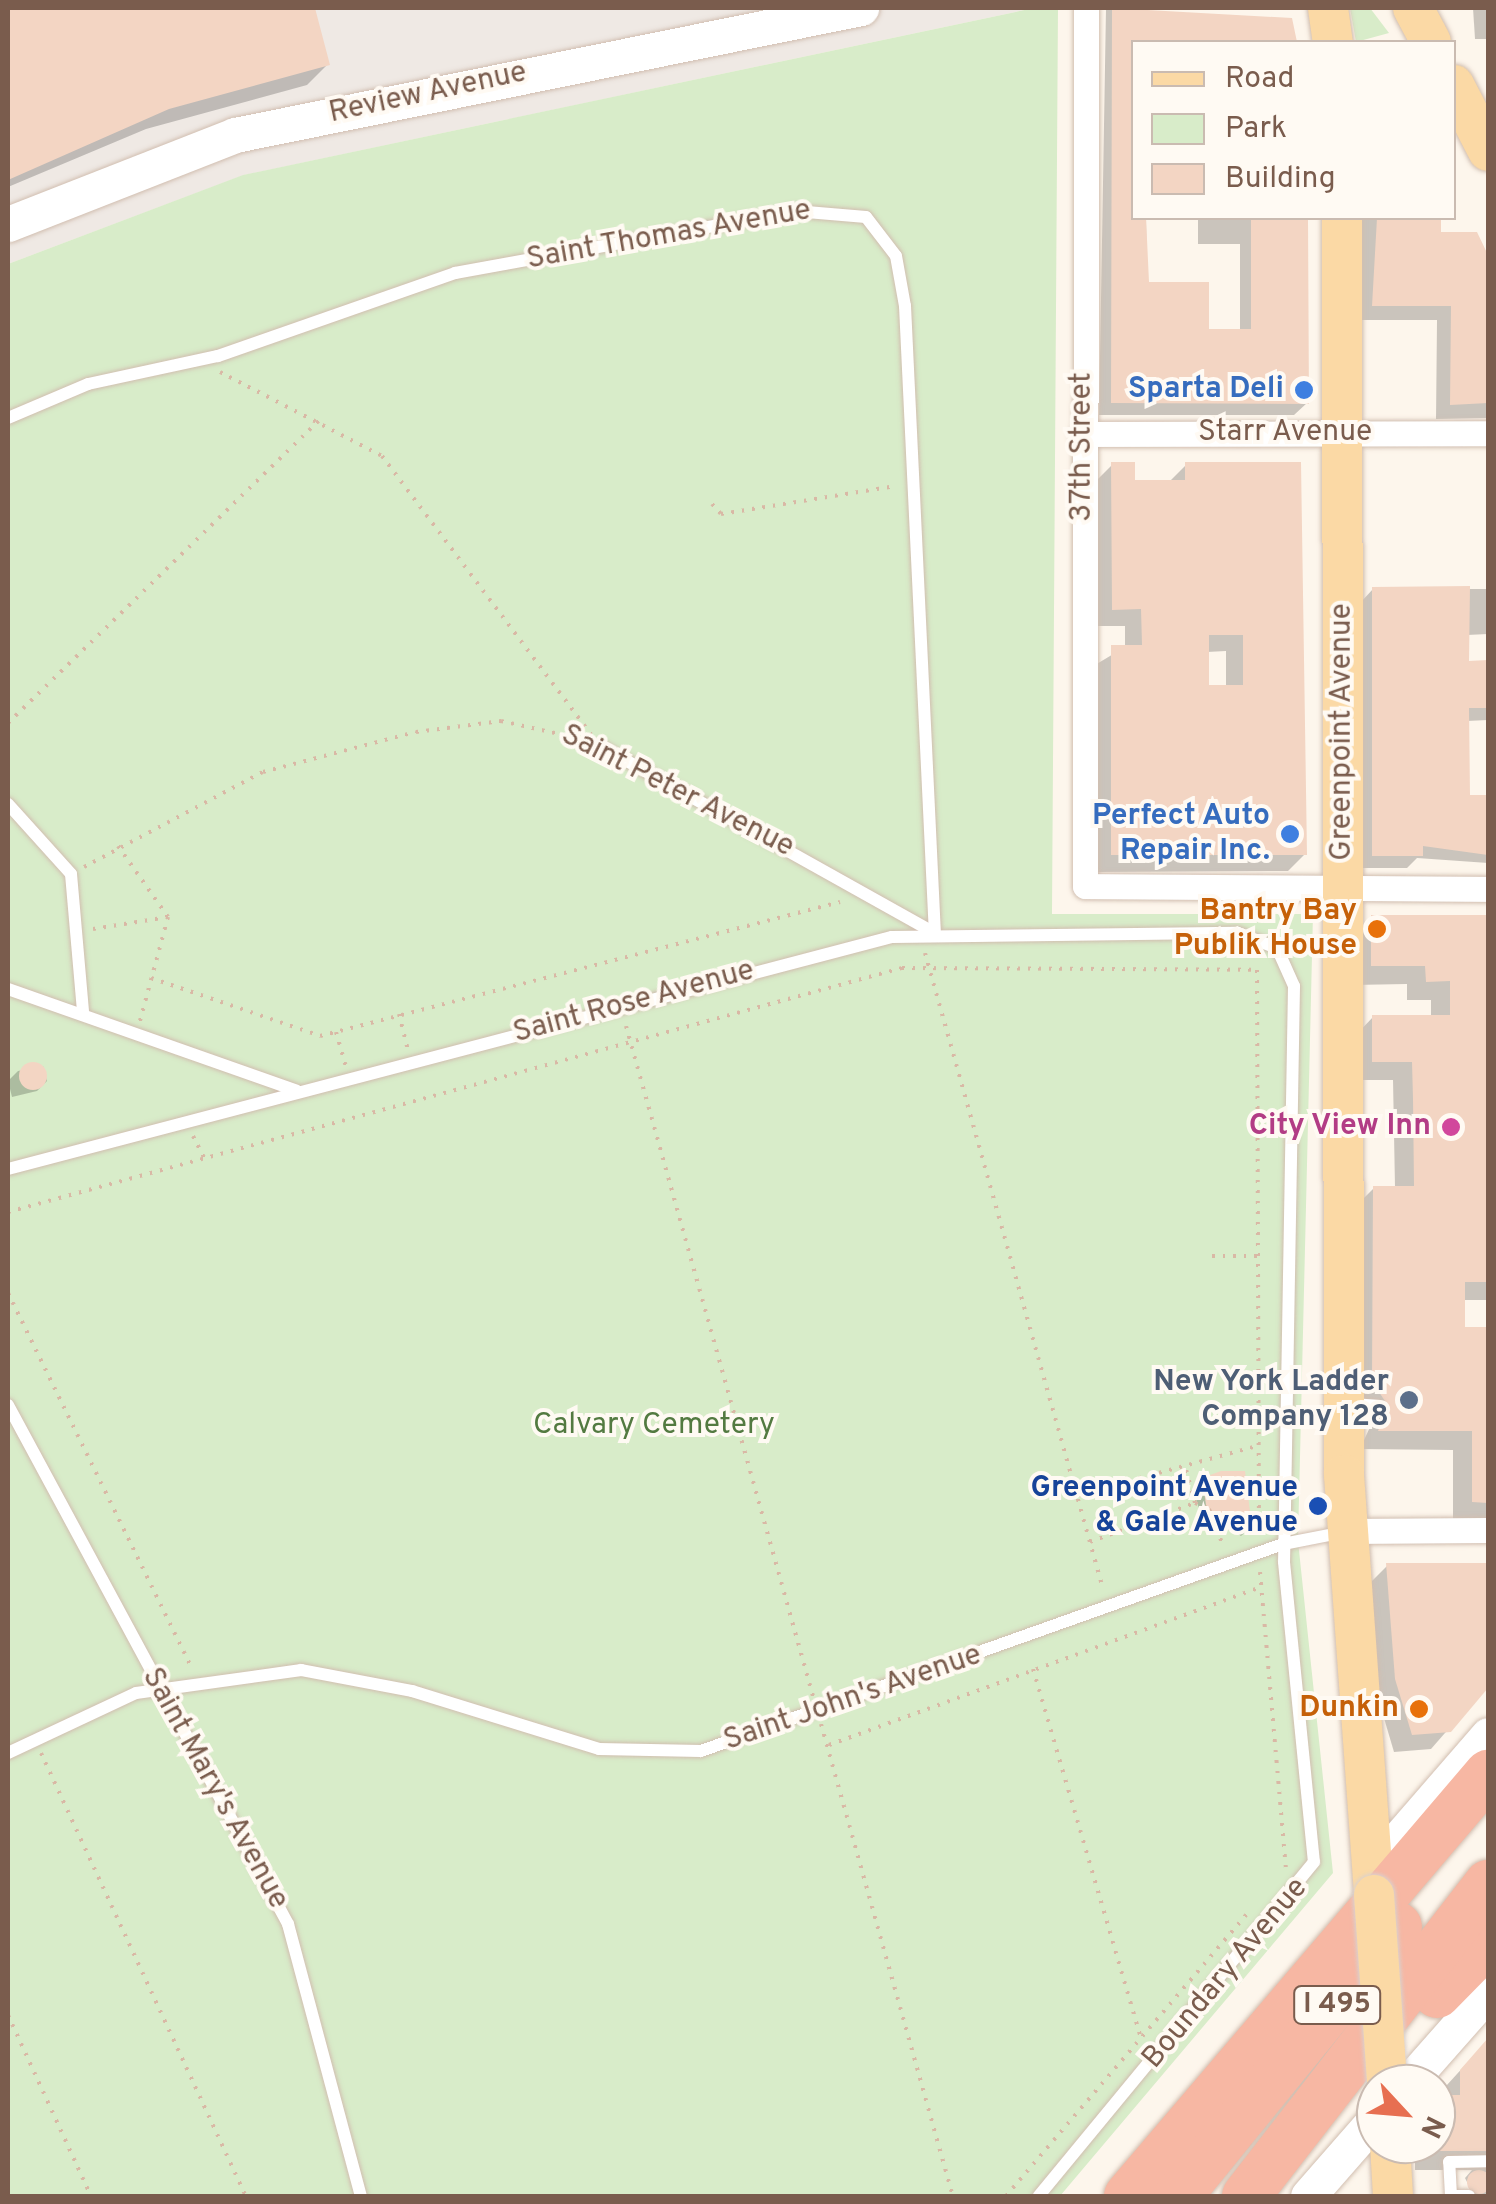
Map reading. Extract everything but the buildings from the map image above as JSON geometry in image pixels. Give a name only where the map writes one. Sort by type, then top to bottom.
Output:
[{"type":"highway","points":[[1128,2196],[1488,1774]]},
{"type":"highway","name":"I 495","points":[[1178,2196],[1488,1808]]},
{"type":"highway","points":[[1092,2196],[1373,1882]]},
{"type":"highway","name":"I 495","points":[[1246,2196],[1311,2121],[1488,1884]]},
{"type":"highway","points":[[1311,2121],[1488,1942]]},
{"type":"main road","name":"Review Avenue","points":[[8,224],[235,135],[860,8]]},
{"type":"main road","points":[[1328,8],[1332,40]]},
{"type":"main road","points":[[1456,89],[1488,151]]},
{"type":"main road","name":"Greenpoint Avenue","points":[[1342,220],[1343,890],[1361,1404],[1346,1532],[1387,2064]]},
{"type":"main road","points":[[1373,1882],[1488,1735]]},
{"type":"main road","points":[[1416,2064],[1488,1992]]},
{"type":"main road","points":[[1308,2196],[1356,2134]]},
{"type":"main road","points":[[1388,2192],[1389,2164]]},
{"type":"street","name":"37th Street","points":[[1086,8],[1082,434],[1084,886],[1343,890]]},
{"type":"street","name":"Starr Avenue","points":[[1082,434],[1488,433]]},
{"type":"street","points":[[1343,890],[1488,889]]},
{"type":"street","points":[[1346,1532],[1488,1530]]},
{"type":"lane","name":"Saint Thomas Avenue","points":[[8,418],[88,384],[198,360],[455,273],[769,215],[846,210],[880,230],[900,268],[918,482],[927,934]]},
{"type":"lane","name":"Saint Peter Avenue","points":[[600,746],[874,893],[927,934]]},
{"type":"lane","points":[[8,804],[71,874],[84,1012]]},
{"type":"lane","name":"Saint Rose Avenue","points":[[8,1169],[411,1062],[927,934],[1238,933],[1271,944]]},
{"type":"lane","name":"Boundary Avenue","points":[[1040,2196],[1306,1881],[1315,1844],[1283,1544],[1294,986],[1271,944]]},
{"type":"lane","points":[[8,989],[138,1030],[298,1092]]},
{"type":"lane","name":"Saint Mary's Avenue","points":[[8,1405],[298,1948],[361,2196]]},
{"type":"lane","name":"Saint John's Avenue","points":[[8,1753],[159,1690],[258,1672],[335,1674],[626,1752],[701,1752],[818,1714],[1283,1544],[1346,1532]]},
{"type":"lane","points":[[1469,2196],[1453,2196],[1449,2162],[1488,2161]]},
{"type":"path","points":[[198,360],[382,456],[600,746]]},
{"type":"path","points":[[8,723],[319,421]]},
{"type":"path","points":[[712,504],[721,514],[918,482]]},
{"type":"path","name":"Saint Peter Avenue","points":[[71,874],[263,772],[416,732],[520,722],[600,746]]},
{"type":"path","points":[[118,846],[168,917]]},
{"type":"path","points":[[151,978],[299,1034],[336,1032],[874,893]]},
{"type":"path","points":[[75,932],[168,917]]},
{"type":"path","points":[[138,1030],[168,917]]},
{"type":"path","points":[[927,934],[929,966],[1108,1607]]},
{"type":"path","points":[[8,1212],[630,1040],[929,966],[1257,970],[1260,1587],[1286,1868],[1274,1882]]},
{"type":"path","points":[[399,1014],[411,1062]]},
{"type":"path","points":[[336,1032],[349,1078]]},
{"type":"path","points":[[630,1040],[953,2196]]},
{"type":"path","points":[[188,1121],[204,1158]]},
{"type":"path","points":[[1212,1256],[1257,1256]]},
{"type":"path","points":[[8,1293],[200,1684]]},
{"type":"path","points":[[1077,1496],[1257,1446]]},
{"type":"path","points":[[1184,1464],[1194,1502]]},
{"type":"path","points":[[1090,1542],[1194,1502],[1209,1509],[1229,1563]]},
{"type":"path","points":[[827,1746],[1260,1587]]},
{"type":"path","points":[[1033,1668],[1140,2038],[1159,2055]]},
{"type":"path","points":[[35,1740],[246,2196]]},
{"type":"path","points":[[1286,1868],[1306,1881]]},
{"type":"path","points":[[1006,2196],[1262,1896]]},
{"type":"path","points":[[8,2015],[92,2196]]},
{"type":"shaded area","points":[[8,8],[1034,8],[244,175],[8,264]]},
{"type":"green space","name":"Calvary Cemetery","points":[[1034,8],[1058,8],[1052,914],[1313,914],[1298,1541],[1333,1873],[1060,2196],[8,2196],[8,264],[243,175]]},
{"type":"green space","points":[[1350,8],[1370,8],[1389,33],[1356,40]]},
{"type":"place","name":"Sparta Deli","points":[[1304,390]]},
{"type":"place","name":"Perfect Auto Repair Inc.","points":[[1290,834]]},
{"type":"place","name":"Bantry Bay Publik House","points":[[1377,929]]},
{"type":"place","name":"City View Inn","points":[[1451,1127]]},
{"type":"place","name":"New York Ladder Company 128","points":[[1409,1400]]},
{"type":"place","name":"Greenpoint Avenue & Gale Avenue","points":[[1318,1506]]},
{"type":"place","name":"Dunkin","points":[[1419,1709]]}]
